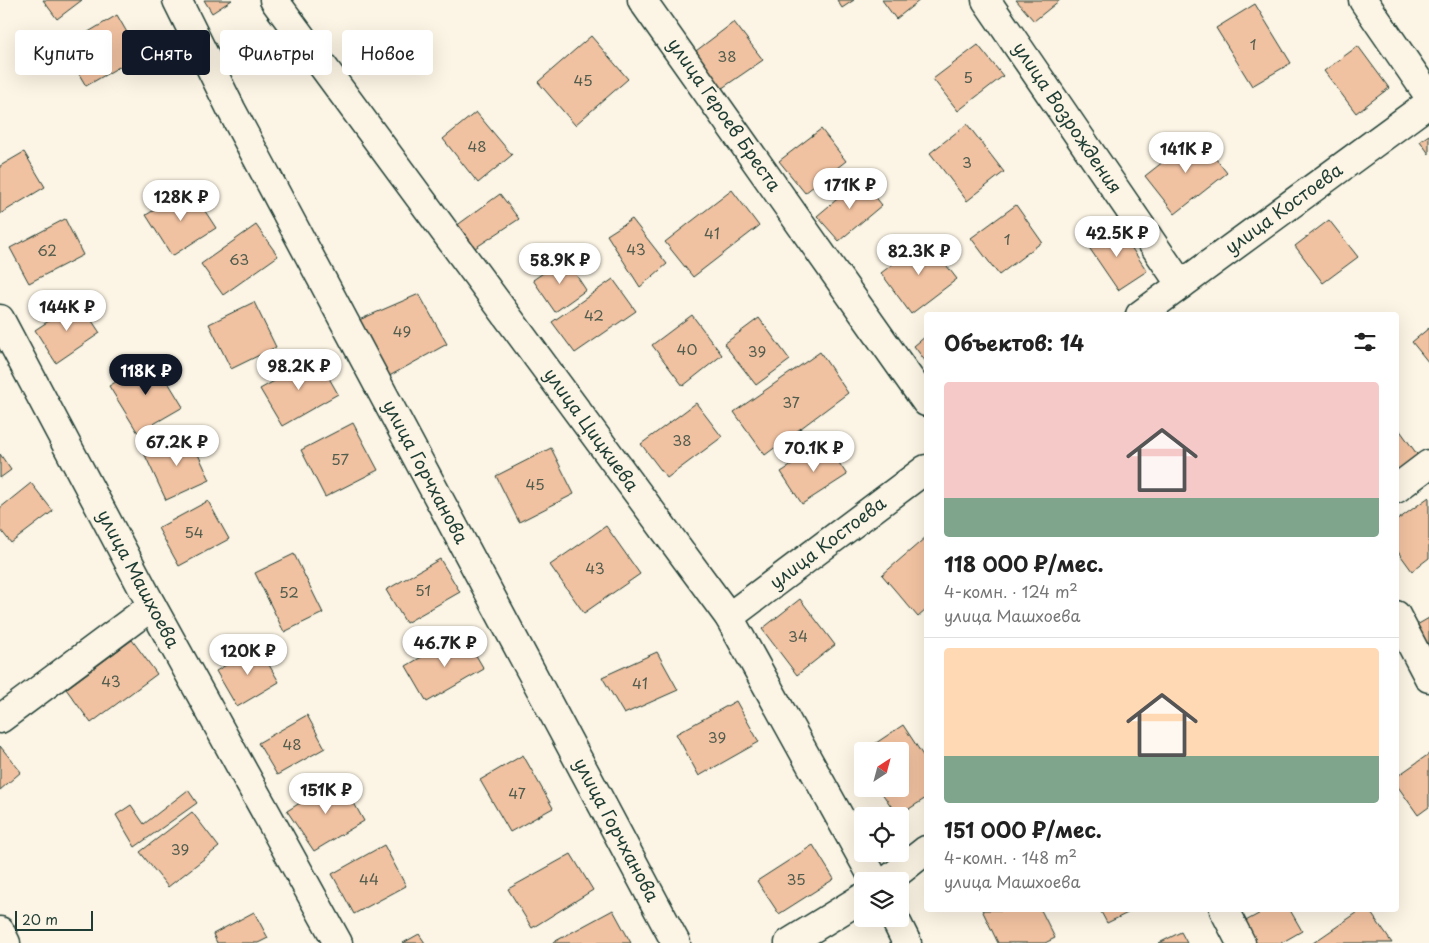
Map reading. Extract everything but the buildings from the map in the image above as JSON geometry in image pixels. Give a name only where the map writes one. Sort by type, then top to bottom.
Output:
[{"type":"street","name":"улица Горчханова","points":[[177,0],[231,109],[676,943]]},
{"type":"street","name":"улица Цицкиева","points":[[274,0],[729,617],[870,872]]},
{"type":"street","name":"улица Героев Бреста","points":[[642,0],[924,399]]},
{"type":"street","name":"улица Возрождения","points":[[986,0],[1181,285]]},
{"type":"street","points":[[1363,0],[1429,96]]},
{"type":"street","name":"улица Костоева","points":[[1144,312],[1429,103]]},
{"type":"street","name":"улица Машхоева","points":[[0,319],[152,606],[338,943]]},
{"type":"street","points":[[1399,487],[1429,464]]},
{"type":"street","name":"улица Костоева","points":[[729,617],[924,471]]},
{"type":"street","points":[[0,719],[152,606]]},
{"type":"street","points":[[1399,621],[1429,678]]},
{"type":"street","points":[[898,872],[924,852]]},
{"type":"street","points":[[789,943],[854,903]]},
{"type":"street","points":[[1225,912],[1241,943]]},
{"type":"street","points":[[899,927],[908,943]]},
{"type":"street","points":[[0,931],[6,943]]}]
